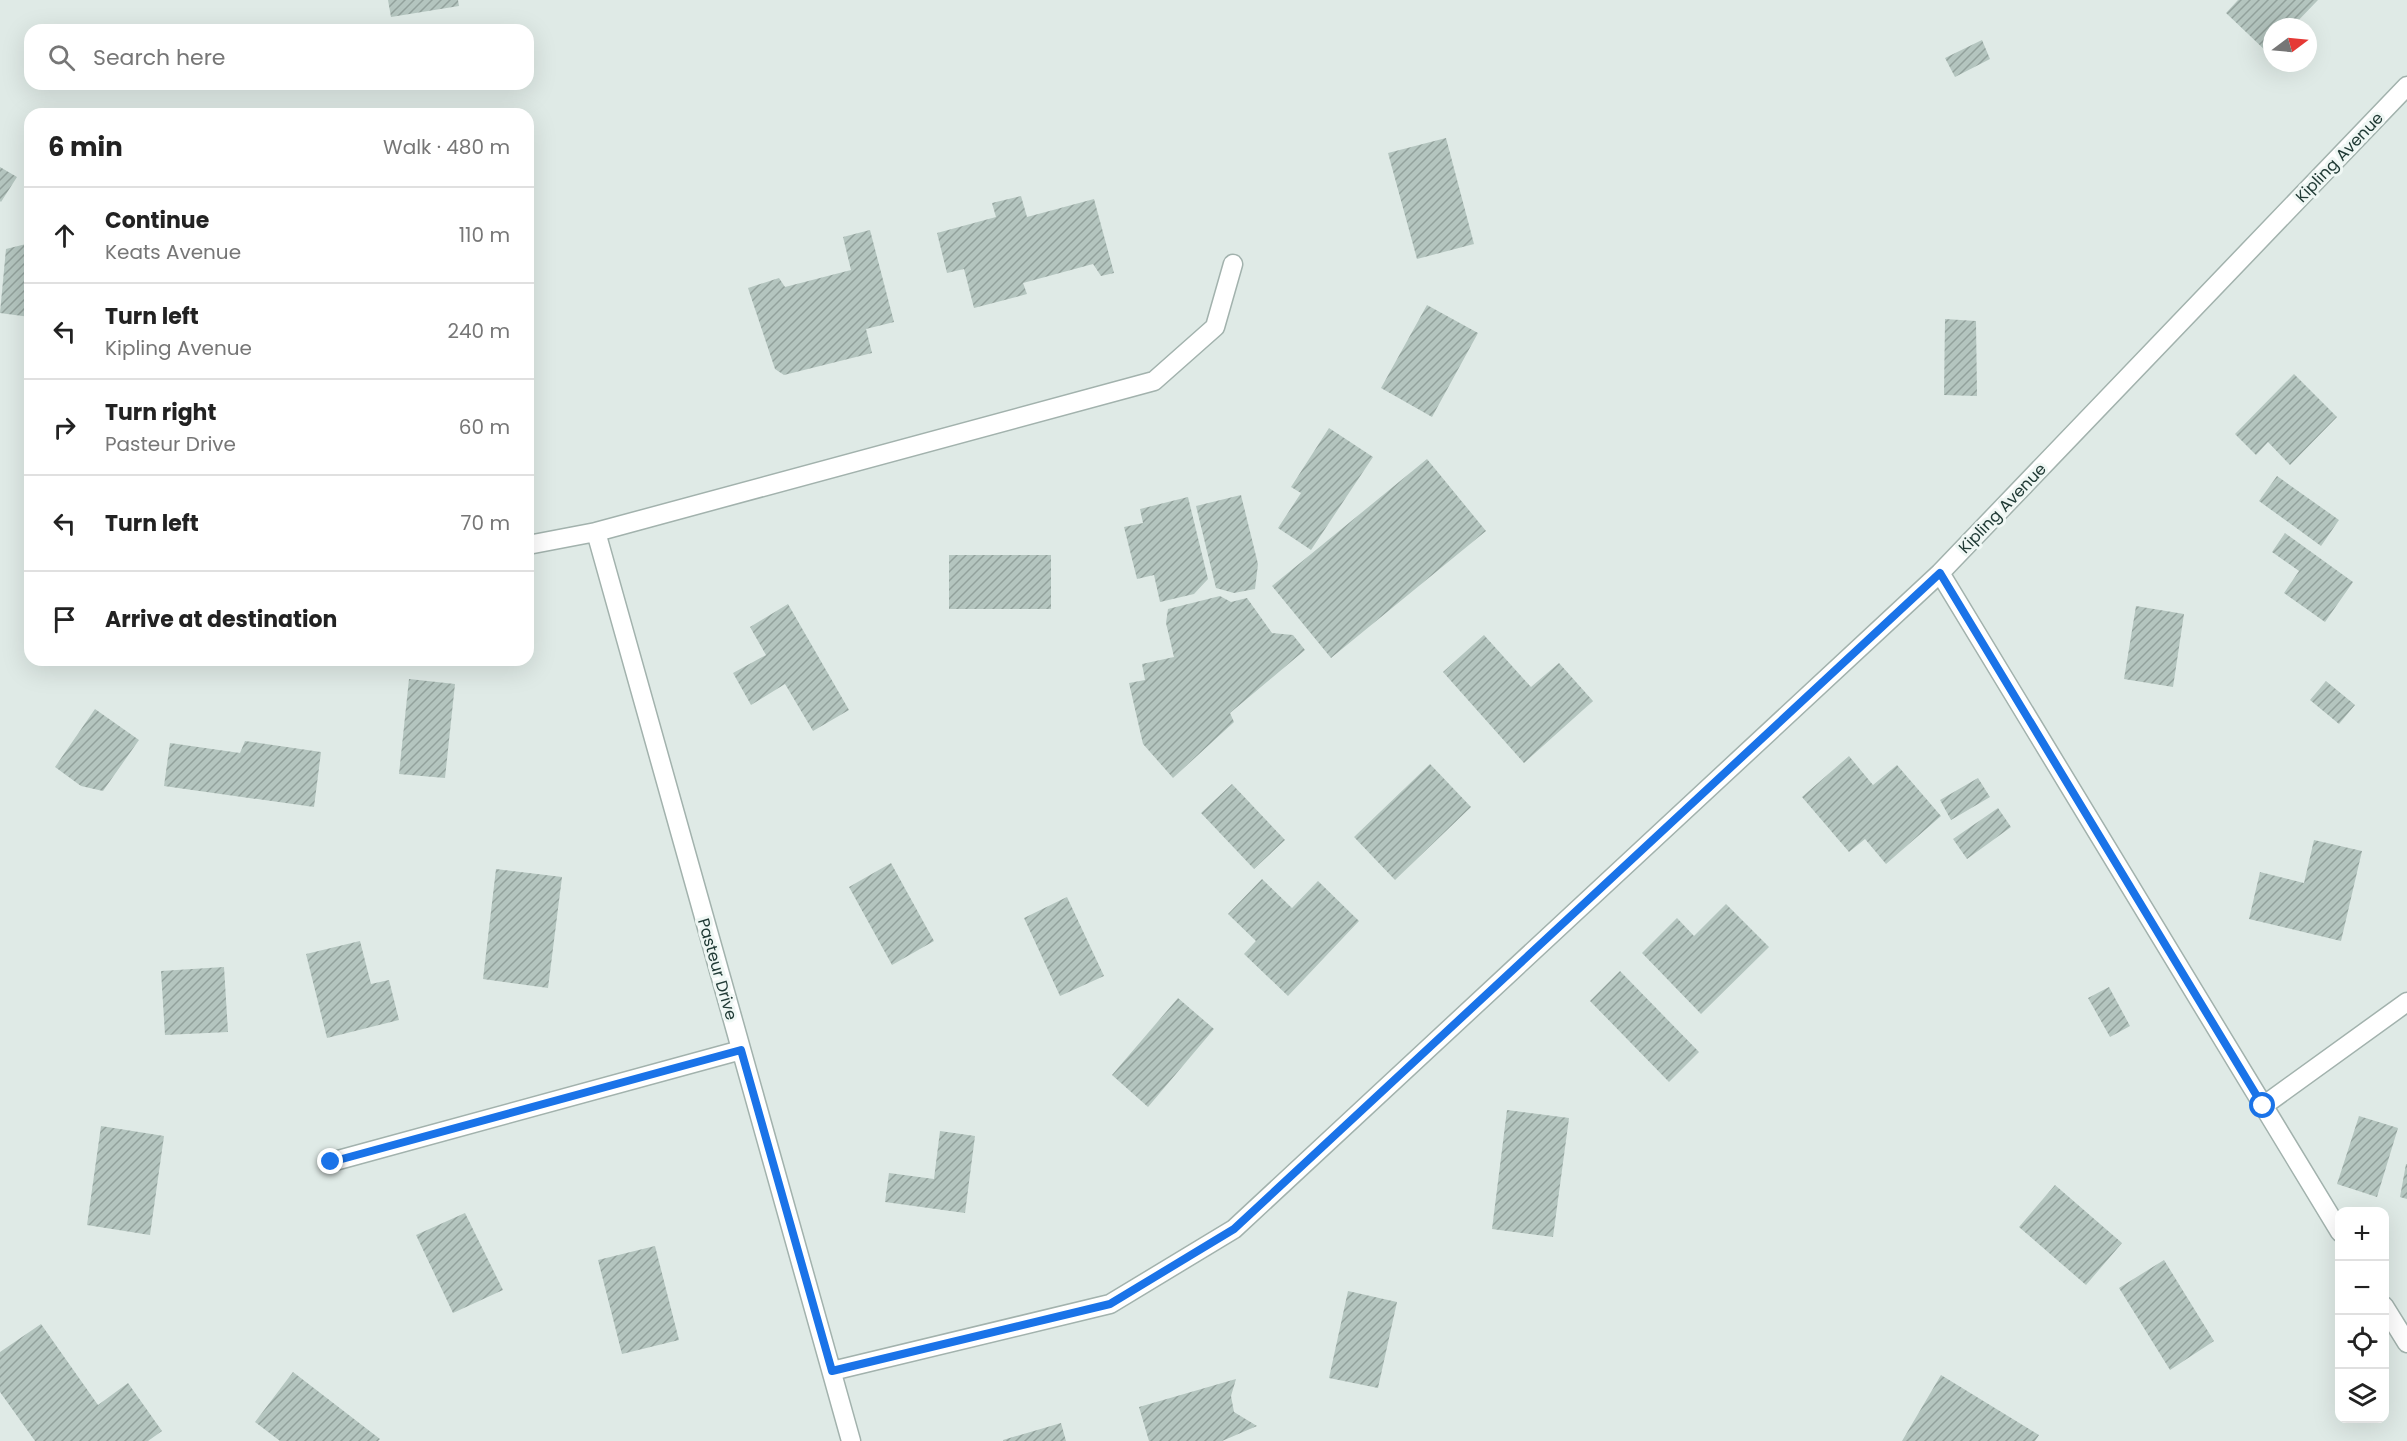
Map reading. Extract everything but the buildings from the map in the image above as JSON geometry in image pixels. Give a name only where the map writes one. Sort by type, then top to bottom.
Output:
[{"type":"street","name":"Kipling Avenue","points":[[832,1371],[1110,1304],[1234,1229],[1940,573],[2407,86]]},
{"type":"street","points":[[534,544],[596,532],[1154,381],[1215,327],[1233,264]]},
{"type":"street","name":"Pasteur Drive","points":[[596,532],[851,1441]]},
{"type":"street","points":[[1940,573],[2335,1224]]},
{"type":"street","points":[[2263,1106],[2407,1002]]},
{"type":"street","points":[[331,1162],[741,1050]]},
{"type":"street","points":[[2389,1313],[2407,1343]]},
{"type":"route","points":[[331,1162],[741,1050],[832,1371],[1110,1304],[1234,1229],[1940,573],[2263,1106]]}]
